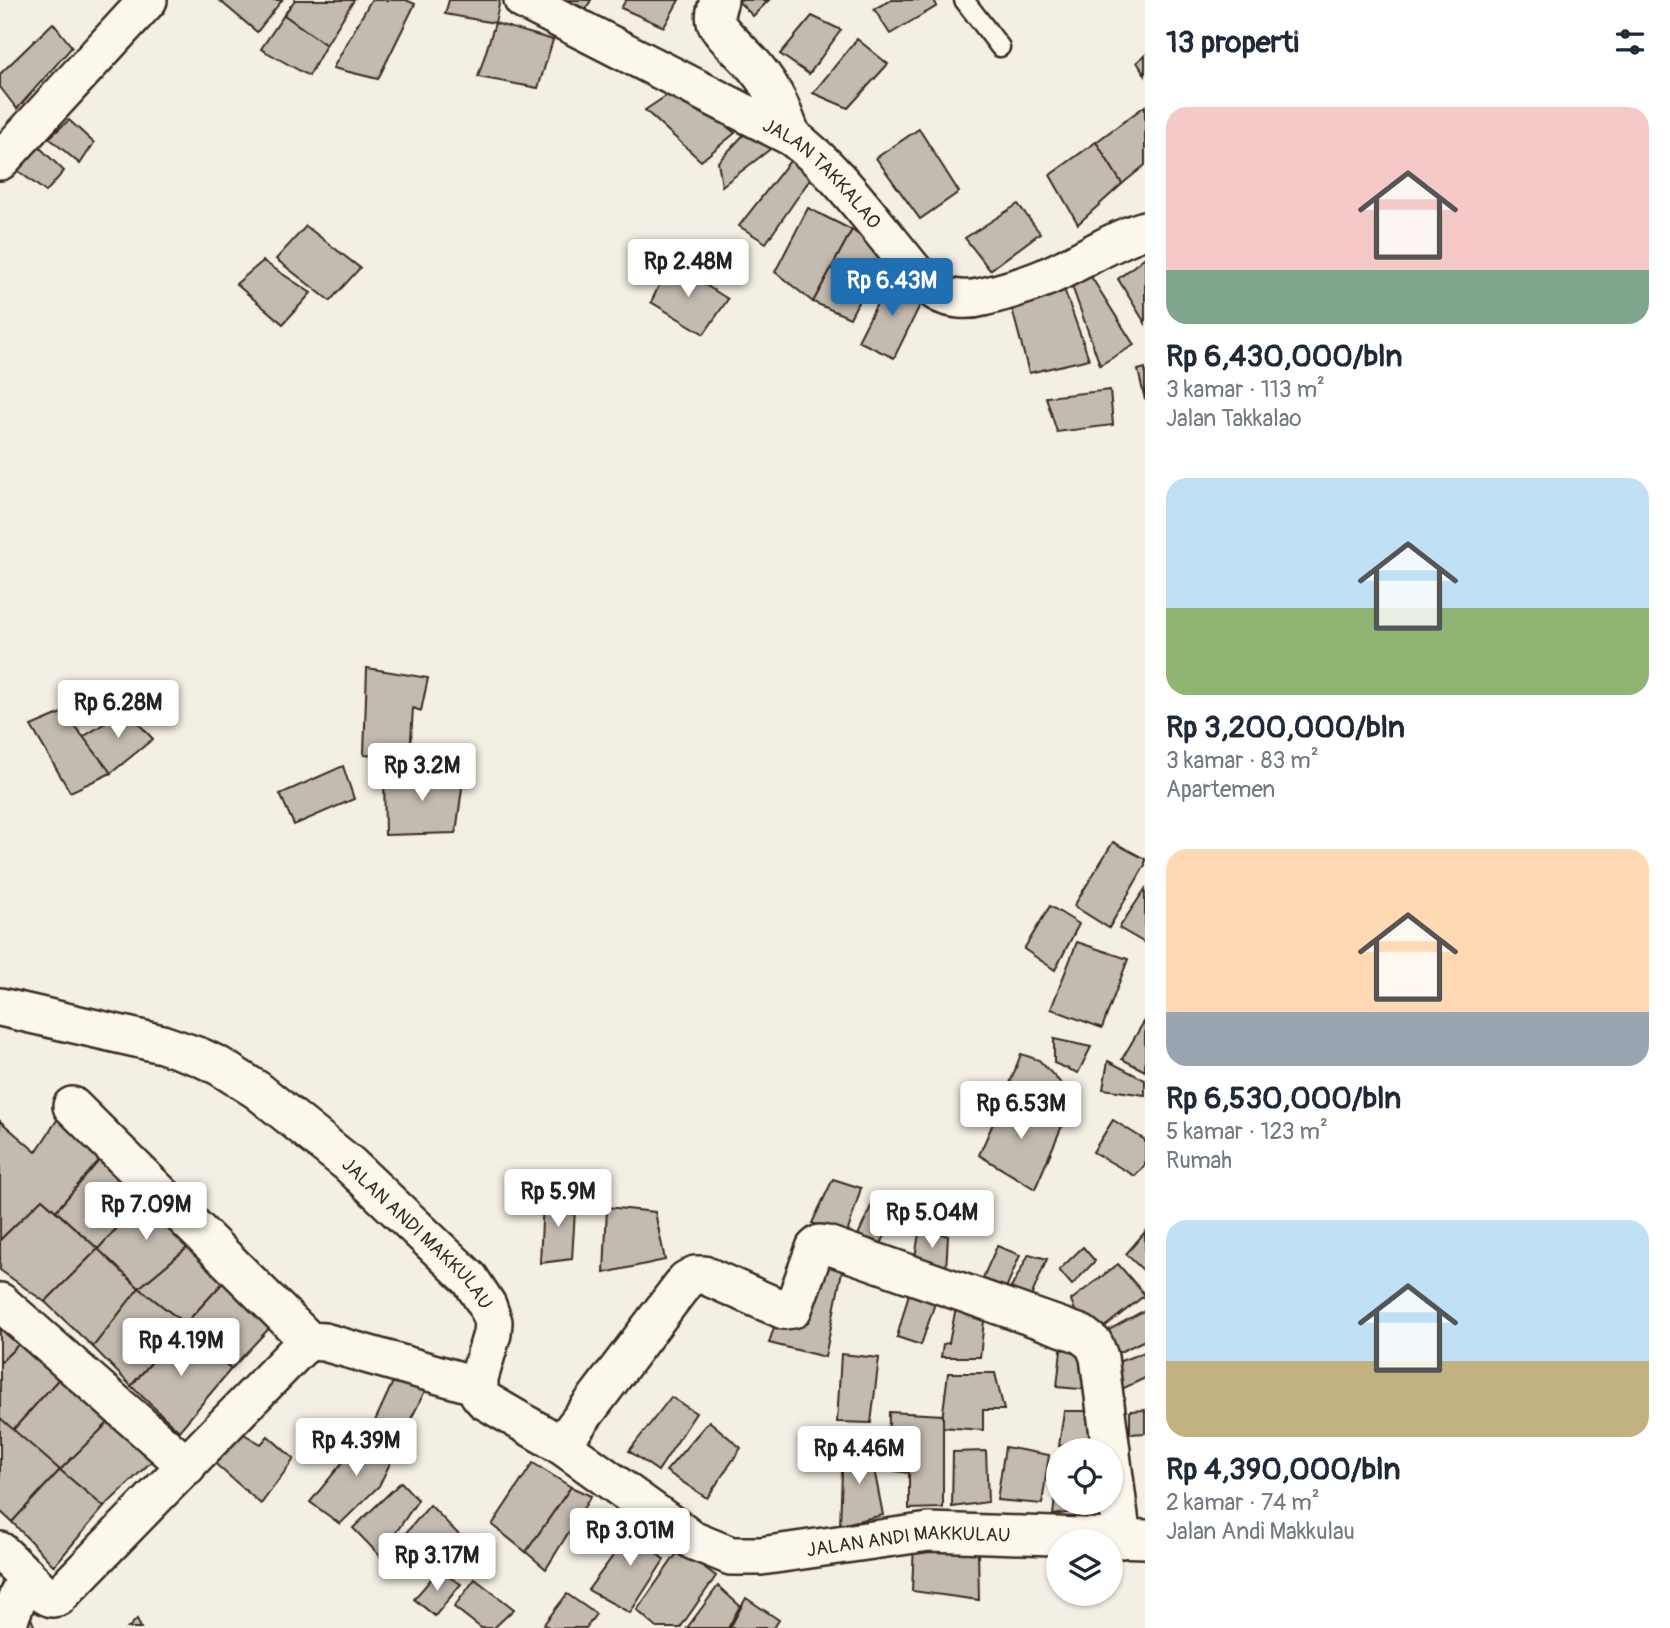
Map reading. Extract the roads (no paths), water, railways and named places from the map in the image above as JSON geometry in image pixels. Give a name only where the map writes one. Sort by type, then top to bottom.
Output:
[{"type":"street","points":[[0,161],[148,0]]},
{"type":"street","name":"JALAN TAKKALAO","points":[[523,0],[792,137],[843,183],[917,274],[935,291],[945,296],[967,300],[981,298],[1044,278],[1145,230]]},
{"type":"street","points":[[719,0],[715,15],[720,29],[745,54],[778,99],[792,137]]},
{"type":"street","name":"JALAN ANDI MAKKULAU","points":[[0,1007],[162,1044],[209,1061],[257,1090],[349,1164],[470,1279],[487,1305],[493,1322],[479,1378],[479,1394],[561,1445],[694,1541],[731,1556],[761,1556],[929,1532],[1133,1539]]},
{"type":"street","points":[[72,1106],[309,1341],[324,1342],[478,1386]]},
{"type":"street","points":[[561,1445],[686,1280],[695,1275],[704,1275],[785,1310],[793,1309],[815,1248],[820,1244],[1082,1334],[1094,1344],[1100,1357],[1109,1438]]},
{"type":"street","points":[[0,1302],[187,1466]]},
{"type":"street","points":[[13,1563],[47,1596],[58,1597],[309,1341]]},
{"type":"street","points":[[1123,1499],[1133,1539]]},
{"type":"street","points":[[6,1628],[13,1563]]},
{"type":"lane","points":[[964,0],[1000,47]]}]
